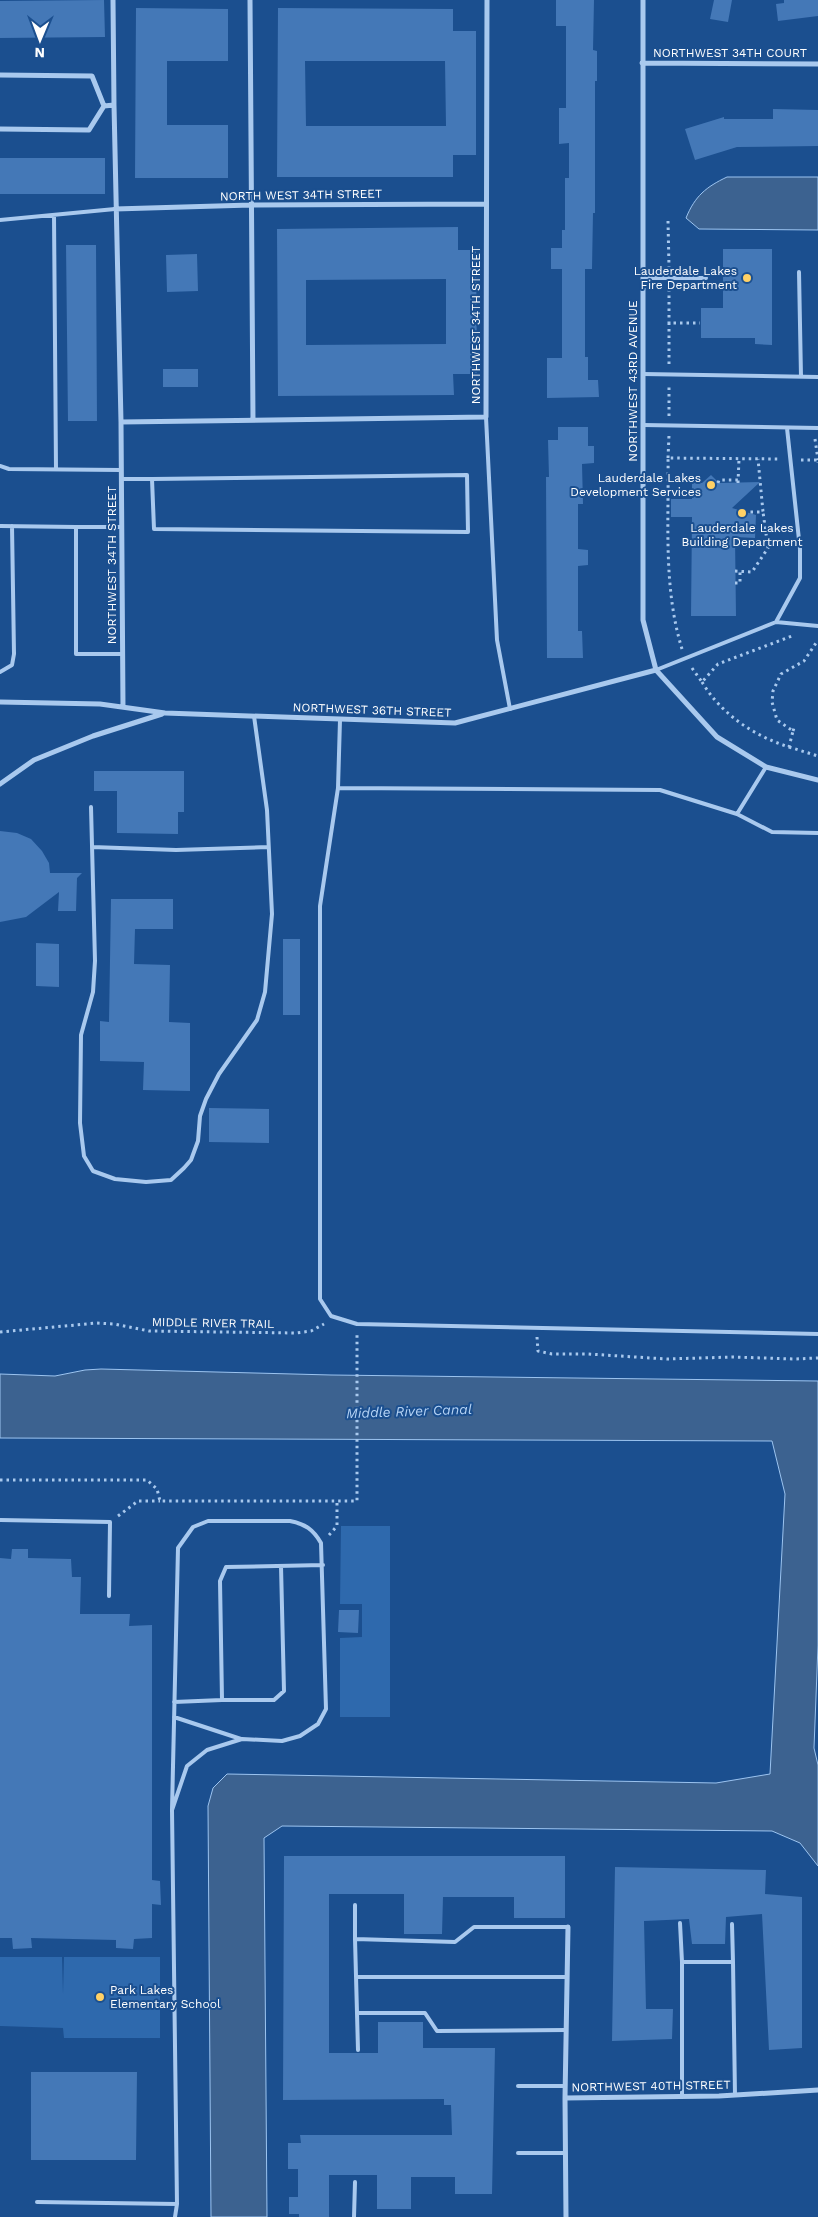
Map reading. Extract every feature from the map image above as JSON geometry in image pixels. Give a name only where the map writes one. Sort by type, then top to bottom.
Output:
[{"type":"street","name":"NORTHWEST 34TH STREET","points":[[113,0],[115,209],[121,422],[123,707]]},
{"type":"street","points":[[250,0],[253,420]]},
{"type":"street","name":"NORTHWEST 34TH STREET","points":[[121,422],[486,418],[487,0]]},
{"type":"street","name":"NORTHWEST 43RD AVENUE","points":[[644,0],[642,62],[643,620],[656,670]]},
{"type":"street","name":"NORTHWEST 34TH COURT","points":[[642,62],[818,64]]},
{"type":"street","points":[[0,75],[92,76],[104,106]]},
{"type":"street","points":[[104,106],[114,106]]},
{"type":"street","points":[[0,129],[89,130],[104,106]]},
{"type":"street","name":"NORTH WEST 34TH STREET","points":[[115,209],[252,205],[486,204]]},
{"type":"street","points":[[656,670],[717,737],[766,767],[818,780]]},
{"type":"street","name":"NORTHWEST 36TH STREET","points":[[0,702],[100,704],[164,713],[455,723],[656,670]]},
{"type":"street","points":[[0,784],[34,760],[92,736],[164,713]]},
{"type":"street","name":"NORTHWEST 40TH STREET","points":[[568,1927],[565,2098],[735,2095],[818,2090]]},
{"type":"street","points":[[565,2098],[566,2217]]},
{"type":"lane","points":[[0,220],[115,209]]},
{"type":"lane","points":[[54,215],[56,469]]},
{"type":"lane","points":[[799,272],[802,377]]},
{"type":"lane","points":[[643,278],[706,278]]},
{"type":"lane","points":[[643,374],[818,377]]},
{"type":"lane","points":[[486,418],[497,640],[510,709]]},
{"type":"lane","points":[[643,425],[816,428]]},
{"type":"lane","points":[[776,622],[800,578],[800,549],[787,428]]},
{"type":"lane","points":[[0,466],[9,469],[121,470]]},
{"type":"lane","points":[[121,479],[152,478],[468,475],[468,532],[154,530],[152,478]]},
{"type":"lane","points":[[0,526],[121,527]]},
{"type":"lane","points":[[0,672],[12,665],[14,654],[12,526]]},
{"type":"lane","points":[[76,527],[76,654],[122,654]]},
{"type":"lane","points":[[656,670],[776,622],[818,626]]},
{"type":"lane","points":[[91,807],[95,961],[93,992],[81,1035],[80,1123],[84,1156],[93,1171],[115,1180],[146,1182],[171,1180],[191,1160],[198,1141],[200,1116],[206,1099],[219,1074],[257,1020],[265,992],[272,914],[262,763],[254,716]]},
{"type":"lane","points":[[340,720],[338,788],[320,906],[320,1299],[331,1316],[356,1324],[818,1334]]},
{"type":"lane","points":[[737,814],[766,767]]},
{"type":"lane","points":[[338,788],[660,790],[737,814],[772,832],[818,833]]},
{"type":"lane","points":[[92,847],[176,850],[268,847]]},
{"type":"lane","points":[[0,1520],[110,1522],[109,1596]]},
{"type":"lane","points":[[174,1717],[242,1739],[282,1741],[300,1736],[318,1724],[326,1708],[323,1565],[321,1543],[315,1533],[303,1524],[290,1521],[208,1521],[193,1527],[178,1548],[174,1702],[172,1810],[177,2204],[175,2217]]},
{"type":"lane","points":[[222,1700],[220,1581],[226,1566],[323,1565]]},
{"type":"lane","points":[[174,1702],[274,1700],[284,1691],[281,1566]]},
{"type":"lane","points":[[172,1810],[187,1766],[207,1750],[242,1739]]},
{"type":"lane","points":[[355,1905],[358,2050]]},
{"type":"lane","points":[[680,1923],[682,1962],[682,2096]]},
{"type":"lane","points":[[732,1924],[735,2095]]},
{"type":"lane","points":[[355,1939],[455,1942],[474,1927],[568,1927]]},
{"type":"lane","points":[[682,1962],[733,1962]]},
{"type":"lane","points":[[356,1977],[567,1977]]},
{"type":"lane","points":[[358,2013],[424,2013],[438,2031],[566,2030]]},
{"type":"lane","points":[[518,2086],[565,2086]]},
{"type":"lane","points":[[518,2153],[565,2152]]},
{"type":"lane","points":[[354,2182],[354,2217]]},
{"type":"lane","points":[[37,2202],[177,2204]]},
{"type":"path","points":[[816,428],[818,460]]},
{"type":"path","points":[[718,483],[718,480],[738,481],[739,459],[668,458],[669,588],[675,626],[687,658],[711,698],[722,709],[753,731],[773,742],[818,756]]},
{"type":"path","points":[[735,571],[752,572],[768,548],[758,459]]},
{"type":"path","points":[[744,512],[763,512]]},
{"type":"path","points":[[735,583],[740,583],[740,571]]},
{"type":"path","points":[[702,682],[718,664],[776,640],[794,635]]},
{"type":"path","points":[[793,732],[777,720],[772,702],[773,691],[780,674],[804,661],[818,639],[811,635]]},
{"type":"path","points":[[789,747],[795,725]]},
{"type":"path","name":"MIDDLE RIVER TRAIL","points":[[0,1332],[97,1323],[114,1324],[149,1331],[296,1332],[311,1331],[321,1326],[331,1316]]},
{"type":"path","points":[[110,1522],[138,1501],[356,1501],[356,1324]]},
{"type":"path","points":[[538,1328],[537,1346],[538,1350],[542,1353],[667,1359],[733,1357],[818,1358]]},
{"type":"path","points":[[0,1480],[147,1480],[157,1489],[160,1501]]},
{"type":"path","points":[[321,1543],[337,1526],[336,1501]]},
{"type":"shaded area","points":[[341,1526],[390,1526],[390,1717],[340,1717],[340,1638],[362,1637],[362,1604],[340,1604]]},
{"type":"shaded area","points":[[0,1957],[62,1957],[63,1994],[64,1957],[160,1957],[160,2038],[64,2038],[63,2028],[0,2026]]},
{"type":"water","points":[[727,177],[818,177],[818,230],[699,229],[686,218],[689,210],[702,193]]},
{"type":"water","name":"Middle River Canal","points":[[101,1369],[331,1375],[818,1381],[818,1645],[814,1748],[818,1765],[818,1866],[800,1843],[772,1831],[282,1826],[264,1838],[267,2217],[211,2217],[208,1806],[213,1788],[227,1774],[716,1783],[770,1774],[785,1494],[772,1441],[0,1438],[0,1374],[55,1376]]},
{"type":"building","points":[[104,0],[105,37],[0,38],[0,1]]},
{"type":"building","points":[[556,0],[594,0],[593,50],[597,51],[597,81],[595,81],[595,213],[593,213],[592,269],[585,269],[585,357],[588,357],[588,380],[598,380],[599,397],[547,398],[547,358],[562,358],[562,269],[551,269],[551,248],[562,248],[562,230],[565,230],[565,178],[569,178],[569,143],[559,144],[559,108],[566,108],[566,26],[556,26]]},
{"type":"building","points":[[714,0],[732,0],[728,22],[710,19]]},
{"type":"building","points":[[784,0],[818,0],[818,16],[778,21],[776,4],[784,3]]},
{"type":"building","points":[[136,8],[228,9],[228,61],[167,61],[167,125],[228,125],[228,178],[135,178]]},
{"type":"building","points":[[278,8],[453,9],[453,31],[476,31],[476,155],[453,155],[453,177],[277,177]],"holes":[[[305,61],[445,61],[446,126],[306,126]]]},
{"type":"building","points":[[773,109],[818,110],[818,146],[737,147],[695,160],[685,129],[724,117],[724,119],[773,119]]},
{"type":"building","points":[[0,158],[105,158],[105,194],[0,194]]},
{"type":"building","points":[[458,227],[458,250],[476,250],[477,374],[453,374],[454,395],[278,396],[277,229]],"holes":[[[446,279],[446,344],[306,345],[306,280]]]},
{"type":"building","points":[[66,245],[96,245],[97,421],[68,421]]},
{"type":"building","points":[[723,249],[772,249],[772,345],[755,344],[755,338],[701,338],[701,308],[723,308]]},
{"type":"building","points":[[197,254],[198,291],[167,292],[166,255]]},
{"type":"building","points":[[163,369],[198,369],[198,387],[163,387]]},
{"type":"building","points":[[558,427],[588,427],[588,446],[594,446],[594,463],[582,464],[583,504],[578,504],[578,549],[588,550],[588,565],[578,566],[578,631],[582,631],[583,658],[547,658],[546,477],[549,477],[548,440],[558,440]]},
{"type":"building","points":[[711,475],[719,483],[760,482],[732,508],[756,515],[755,538],[735,537],[736,616],[691,616],[692,517],[671,517],[671,499],[692,499],[692,483],[702,483]]},
{"type":"building","points":[[94,771],[184,771],[184,812],[178,812],[178,834],[117,833],[117,791],[94,791]]},
{"type":"building","points":[[0,831],[17,833],[31,839],[42,851],[49,863],[50,873],[82,873],[77,878],[76,911],[58,911],[59,892],[26,917],[0,922]]},
{"type":"building","points":[[111,899],[173,899],[173,929],[135,929],[134,964],[170,965],[169,1022],[190,1023],[190,1091],[143,1090],[144,1062],[100,1061],[100,1021],[109,1022]]},
{"type":"building","points":[[283,939],[300,939],[300,1015],[283,1015]]},
{"type":"building","points":[[36,943],[59,944],[59,987],[36,986]]},
{"type":"building","points":[[209,1108],[269,1109],[269,1143],[209,1142]]},
{"type":"building","name":"Park Lakes Elementary School","points":[[12,1549],[28,1549],[28,1558],[71,1559],[72,1577],[81,1577],[80,1614],[130,1614],[129,1626],[152,1625],[152,1880],[160,1881],[161,1905],[152,1904],[152,1938],[134,1939],[133,1949],[116,1948],[116,1940],[31,1938],[32,1948],[13,1949],[12,1938],[0,1938],[0,1558],[11,1559]]},
{"type":"building","points":[[339,1610],[359,1610],[358,1633],[338,1632]]},
{"type":"building","points":[[284,1856],[565,1856],[565,1918],[514,1918],[514,1897],[443,1897],[442,1934],[404,1934],[404,1894],[329,1894],[329,2053],[378,2053],[378,2022],[423,2022],[423,2048],[495,2048],[492,2194],[455,2194],[455,2177],[411,2177],[411,2209],[377,2209],[377,2175],[329,2175],[329,2217],[299,2217],[299,2214],[289,2214],[289,2197],[298,2197],[298,2169],[288,2169],[288,2143],[301,2143],[300,2135],[452,2135],[451,2105],[444,2105],[444,2099],[283,2100]]},
{"type":"building","points":[[615,1867],[766,1870],[765,1894],[802,1897],[802,2048],[769,2050],[762,1914],[726,1917],[725,1944],[692,1944],[689,1919],[644,1921],[646,2009],[673,2009],[672,2039],[612,2041]]},
{"type":"building","points":[[31,2072],[137,2072],[136,2160],[31,2160]]},
{"type":"place","name":"Lauderdale Lakes Fire Department","points":[[747,278]]},
{"type":"place","name":"Lauderdale Lakes Development Services","points":[[711,485]]},
{"type":"place","name":"Lauderdale Lakes Building Department","points":[[742,513]]},
{"type":"place","name":"Park Lakes Elementary School","points":[[100,1997]]}]
